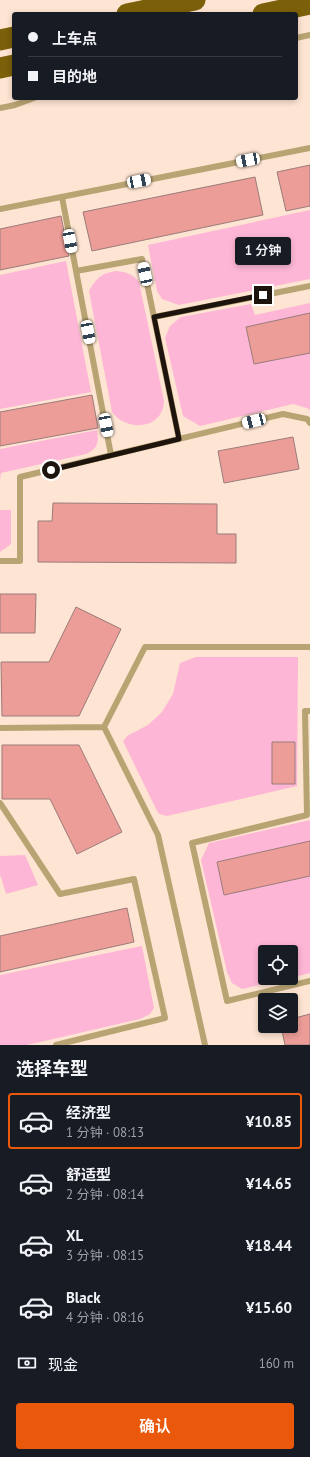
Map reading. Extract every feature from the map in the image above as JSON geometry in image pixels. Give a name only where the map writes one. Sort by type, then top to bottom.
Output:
[{"type":"highway","points":[[137,12],[194,0]]},
{"type":"highway","points":[[272,12],[310,4]]},
{"type":"highway","points":[[0,40],[12,37]]},
{"type":"highway","points":[[0,68],[12,65]]},
{"type":"lane","points":[[298,38],[310,35]]},
{"type":"lane","points":[[0,108],[29,100]]},
{"type":"lane","points":[[0,209],[310,148]]},
{"type":"lane","points":[[62,197],[111,455]]},
{"type":"lane","points":[[76,271],[142,259],[179,439]]},
{"type":"lane","points":[[154,317],[310,286]]},
{"type":"lane","points":[[0,561],[20,561],[20,477],[284,414],[307,419],[310,423]]},
{"type":"lane","points":[[104,727],[145,647],[310,647]]},
{"type":"lane","points":[[310,711],[305,711],[307,816],[192,843],[227,1001],[310,981]]},
{"type":"lane","points":[[0,728],[104,727]]},
{"type":"lane","points":[[104,727],[158,835],[205,1045]]},
{"type":"lane","points":[[0,803],[60,894],[134,879],[165,1018],[56,1045]]},
{"type":"shaded area","points":[[310,210],[310,279],[179,305],[162,299],[157,291],[148,245]]},
{"type":"shaded area","points":[[66,261],[91,392],[0,409],[0,275]]},
{"type":"shaded area","points":[[116,271],[129,274],[139,282],[164,401],[162,411],[157,418],[143,425],[126,423],[112,412],[89,291],[100,277]]},
{"type":"shaded area","points":[[310,303],[310,410],[293,404],[200,426],[183,416],[165,338],[170,326],[181,317],[251,304],[255,315]]},
{"type":"shaded area","points":[[97,430],[97,445],[93,450],[86,454],[1,473],[0,480],[0,449]]},
{"type":"shaded area","points":[[0,510],[11,510],[11,544],[0,552]]},
{"type":"shaded area","points":[[196,657],[298,657],[297,786],[167,816],[159,814],[123,741],[127,736],[148,725],[162,712],[173,694],[180,663]]},
{"type":"shaded area","points":[[310,820],[310,973],[298,976],[298,945],[258,945],[258,985],[259,985],[242,989],[232,983],[227,972],[201,860],[209,843]]},
{"type":"shaded area","points":[[25,855],[38,885],[6,894],[0,876],[0,856]]},
{"type":"shaded area","points":[[142,946],[154,1008],[150,1014],[140,1019],[27,1045],[0,1045],[0,975]]},
{"type":"building","points":[[310,165],[310,206],[286,211],[277,172]]},
{"type":"building","points":[[255,177],[263,215],[92,251],[83,212]]},
{"type":"building","points":[[61,216],[69,256],[0,270],[0,229]]},
{"type":"building","points":[[310,313],[310,353],[254,364],[246,327]]},
{"type":"building","points":[[92,395],[98,428],[0,446],[0,412]]},
{"type":"building","points":[[293,437],[299,469],[224,483],[218,451]]},
{"type":"building","points":[[53,503],[217,504],[217,534],[236,534],[236,563],[38,562],[38,521],[52,521]]},
{"type":"building","points":[[0,594],[36,594],[35,633],[0,633]]},
{"type":"building","points":[[76,607],[121,629],[79,716],[2,716],[1,662],[49,662]]},
{"type":"building","points":[[272,742],[295,742],[295,784],[272,784]]},
{"type":"building","points":[[2,745],[79,745],[122,832],[77,854],[50,799],[2,799]]},
{"type":"building","points":[[310,841],[310,876],[224,895],[217,862]]},
{"type":"building","points":[[127,908],[134,942],[0,972],[0,936]]},
{"type":"building","points":[[310,1014],[310,1045],[285,1045],[282,1033],[298,1033],[298,1017]]},
{"type":"route","points":[[51,470],[179,439],[154,317],[263,295]]}]
